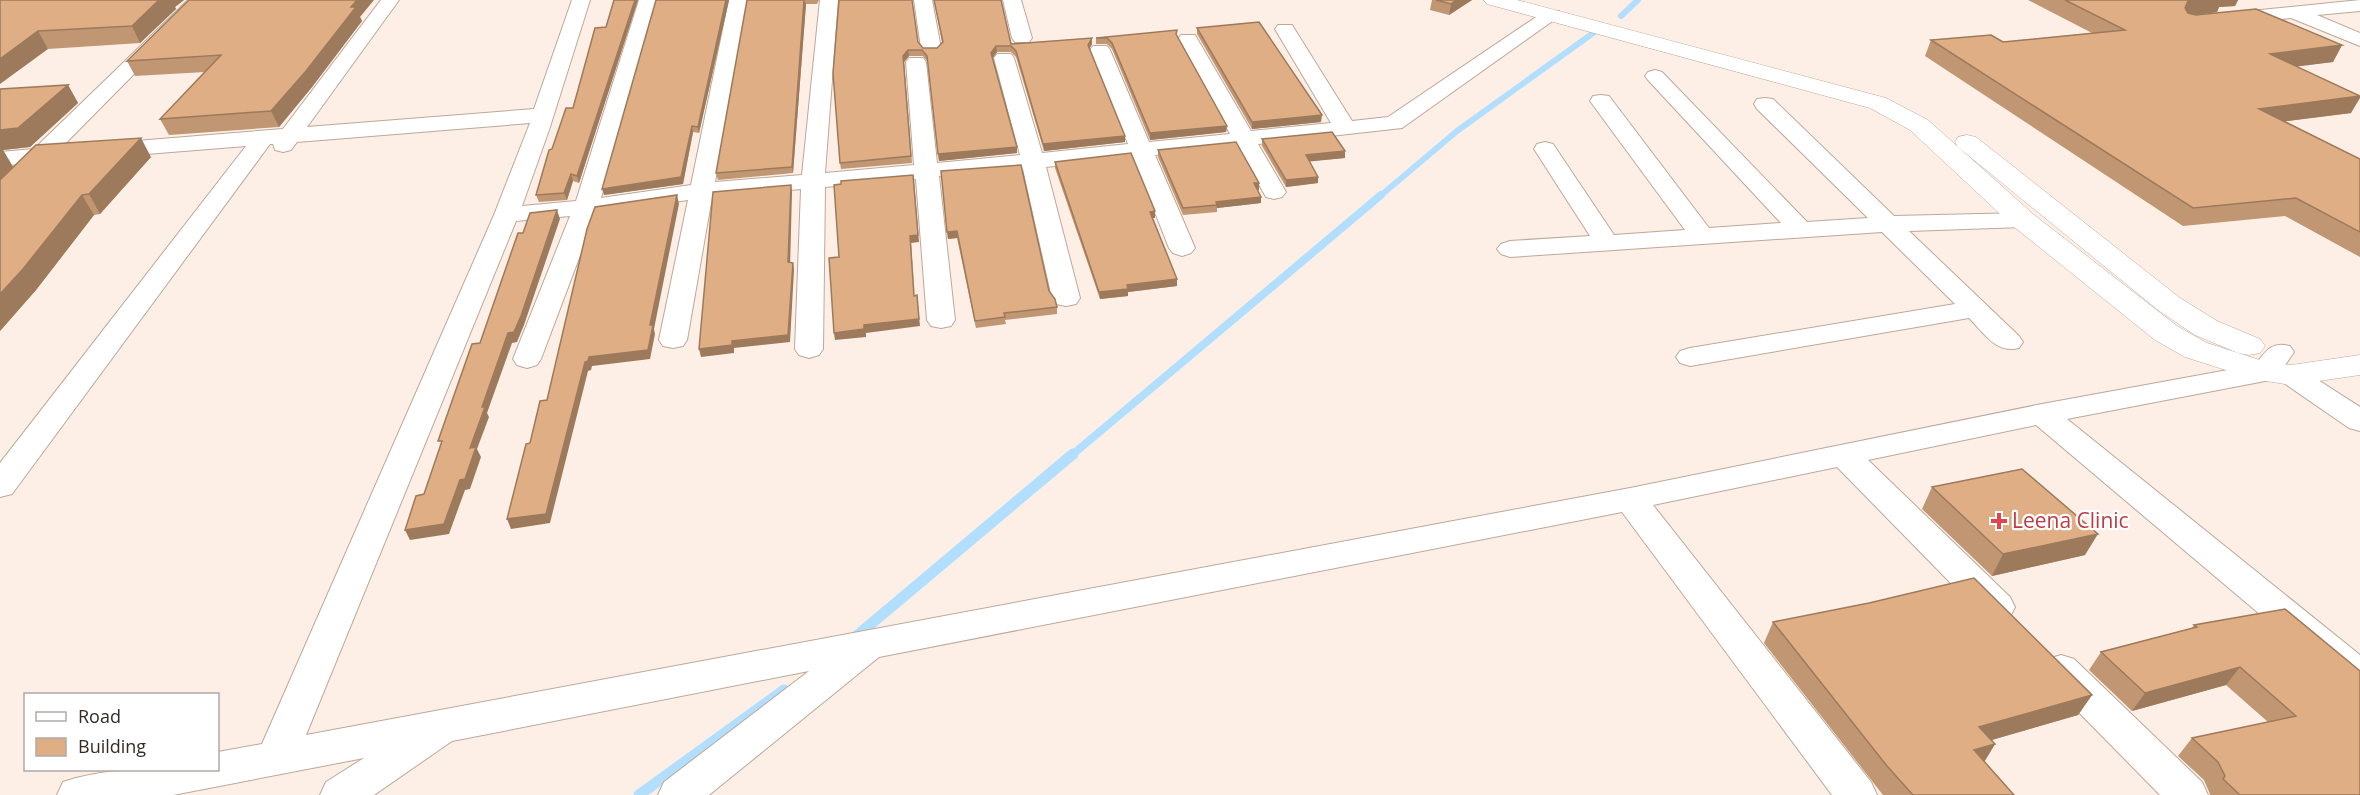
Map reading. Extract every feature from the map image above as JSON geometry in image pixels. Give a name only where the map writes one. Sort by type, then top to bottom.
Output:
[{"type":"main road","points":[[1494,0],[1546,8],[1873,86],[1919,105],[2178,310],[2205,328],[2230,340],[2258,349],[2279,366]]},
{"type":"main road","points":[[1616,25],[1878,103],[1919,125],[2023,220],[2166,333],[2196,350],[2279,366],[2360,365]]},
{"type":"main road","points":[[2279,366],[2323,351],[2360,344]]},
{"type":"street","points":[[0,196],[198,0]]},
{"type":"street","points":[[0,486],[272,142],[390,0]]},
{"type":"street","points":[[276,758],[506,215],[540,123],[581,0]]},
{"type":"street","points":[[528,359],[586,207],[648,0]]},
{"type":"street","points":[[673,340],[738,0]]},
{"type":"street","points":[[809,349],[813,181],[829,0]]},
{"type":"street","points":[[923,0],[925,170],[940,320]]},
{"type":"street","points":[[1012,0],[1022,38]]},
{"type":"street","points":[[2265,0],[2360,40]]},
{"type":"street","points":[[2212,21],[2360,5]]},
{"type":"street","points":[[506,215],[586,207],[700,191],[1394,123],[1546,8]]},
{"type":"street","points":[[1285,29],[1346,129]]},
{"type":"street","points":[[1188,39],[1274,192]]},
{"type":"street","points":[[1100,50],[1182,248]]},
{"type":"street","points":[[1004,58],[1033,160],[1066,298]]},
{"type":"street","points":[[1655,76],[1801,230]]},
{"type":"street","points":[[1601,101],[1702,236]]},
{"type":"street","points":[[1765,104],[2009,342]]},
{"type":"street","points":[[0,159],[540,123]]},
{"type":"street","points":[[1545,148],[1606,242]]},
{"type":"street","points":[[0,165],[38,158]]},
{"type":"street","points":[[1510,249],[1887,224],[2023,220]]},
{"type":"street","points":[[1690,357],[1974,309]]},
{"type":"street","points":[[219,768],[1630,499],[2279,366],[2360,421]]},
{"type":"street","points":[[2042,414],[2360,676]]},
{"type":"street","points":[[1843,454],[2187,795]]},
{"type":"street","points":[[1630,499],[1856,795]]},
{"type":"street","points":[[679,795],[869,645]]},
{"type":"street","points":[[341,795],[450,723]]},
{"type":"street","points":[[78,795],[205,771]]},
{"type":"building","points":[[0,0],[159,0],[132,26],[38,31],[0,59]]},
{"type":"building","points":[[189,0],[357,0],[351,7],[356,7],[271,111],[160,119],[221,55],[127,61]]},
{"type":"building","points":[[614,0],[635,0],[577,176],[571,174],[564,193],[536,195],[549,150],[552,149],[566,108],[573,108],[595,28],[606,27]]},
{"type":"building","points":[[656,0],[726,0],[698,127],[692,126],[681,177],[602,189]]},
{"type":"building","points":[[747,0],[804,0],[792,167],[716,173]]},
{"type":"building","points":[[839,0],[912,0],[918,42],[923,48],[937,48],[943,42],[934,0],[1001,0],[1011,44],[1092,38],[1088,45],[1125,136],[1043,144],[1016,51],[1011,46],[996,46],[991,53],[1017,147],[938,154],[927,56],[922,50],[908,50],[903,56],[911,156],[840,163],[833,73]]},
{"type":"building","points":[[1436,0],[1456,0],[1451,4]]},
{"type":"building","points":[[2065,0],[2197,0],[2188,1],[2185,8],[2188,13],[2196,15],[2256,9],[2342,45],[2270,54],[2360,96],[2259,109],[2360,159],[2360,232],[2296,198],[2193,208],[1931,40],[1991,35],[2003,42],[2125,30]]},
{"type":"building","points":[[1259,22],[1322,115],[1252,122],[1197,28]]},
{"type":"building","points":[[1177,30],[1176,34],[1227,126],[1150,133],[1112,43],[1107,38],[1096,38]]},
{"type":"building","points":[[68,85],[18,128],[0,130],[0,89]]},
{"type":"building","points":[[1332,132],[1345,151],[1306,155],[1318,177],[1286,180],[1262,139]]},
{"type":"building","points":[[141,138],[89,194],[82,195],[0,294],[0,180],[36,145]]},
{"type":"building","points":[[1236,142],[1259,183],[1254,183],[1261,197],[1183,208],[1158,150]]},
{"type":"building","points":[[1131,153],[1155,211],[1150,212],[1177,279],[1127,285],[1128,289],[1099,292],[1055,162]]},
{"type":"building","points":[[1021,165],[1049,291],[1057,307],[1004,313],[1005,317],[975,321],[957,231],[947,232],[941,171]]},
{"type":"building","points":[[913,175],[918,235],[910,236],[914,296],[917,295],[919,319],[864,325],[864,329],[834,333],[829,258],[839,257],[834,185],[841,184],[841,181]]},
{"type":"building","points":[[791,185],[788,262],[793,263],[788,335],[732,341],[732,345],[699,349],[713,192]]},
{"type":"building","points":[[677,195],[650,325],[653,325],[648,350],[589,357],[585,362],[546,514],[507,519],[526,444],[530,443],[540,401],[547,400],[587,229],[595,207]]},
{"type":"building","points":[[557,210],[521,316],[514,332],[508,333],[482,407],[485,407],[470,448],[476,447],[465,479],[460,480],[444,524],[405,530],[416,496],[424,494],[442,441],[438,441],[472,344],[480,343],[518,233],[523,233],[530,213]]},
{"type":"building","points":[[2022,469],[2098,534],[2003,554],[1932,487]]},
{"type":"building","points":[[1974,578],[2092,695],[1979,727],[1995,744],[1974,750],[2014,795],[1913,795],[1887,766],[1773,622],[1869,603]]},
{"type":"building","points":[[2285,609],[2360,671],[2360,795],[2240,795],[2223,779],[2225,776],[2218,762],[2192,738],[2296,716],[2240,667],[2145,693],[2101,652],[2197,627],[2194,625]]},
{"type":"waterway","points":[[1621,16],[1638,0]]},
{"type":"waterway","points":[[1379,197],[1457,131],[1596,31]]},
{"type":"waterway","points":[[1072,455],[1381,195]]},
{"type":"waterway","points":[[853,639],[1073,454]]},
{"type":"waterway","points":[[639,795],[784,690]]},
{"type":"place","name":"Leena Clinic","points":[[1999,521]]}]
